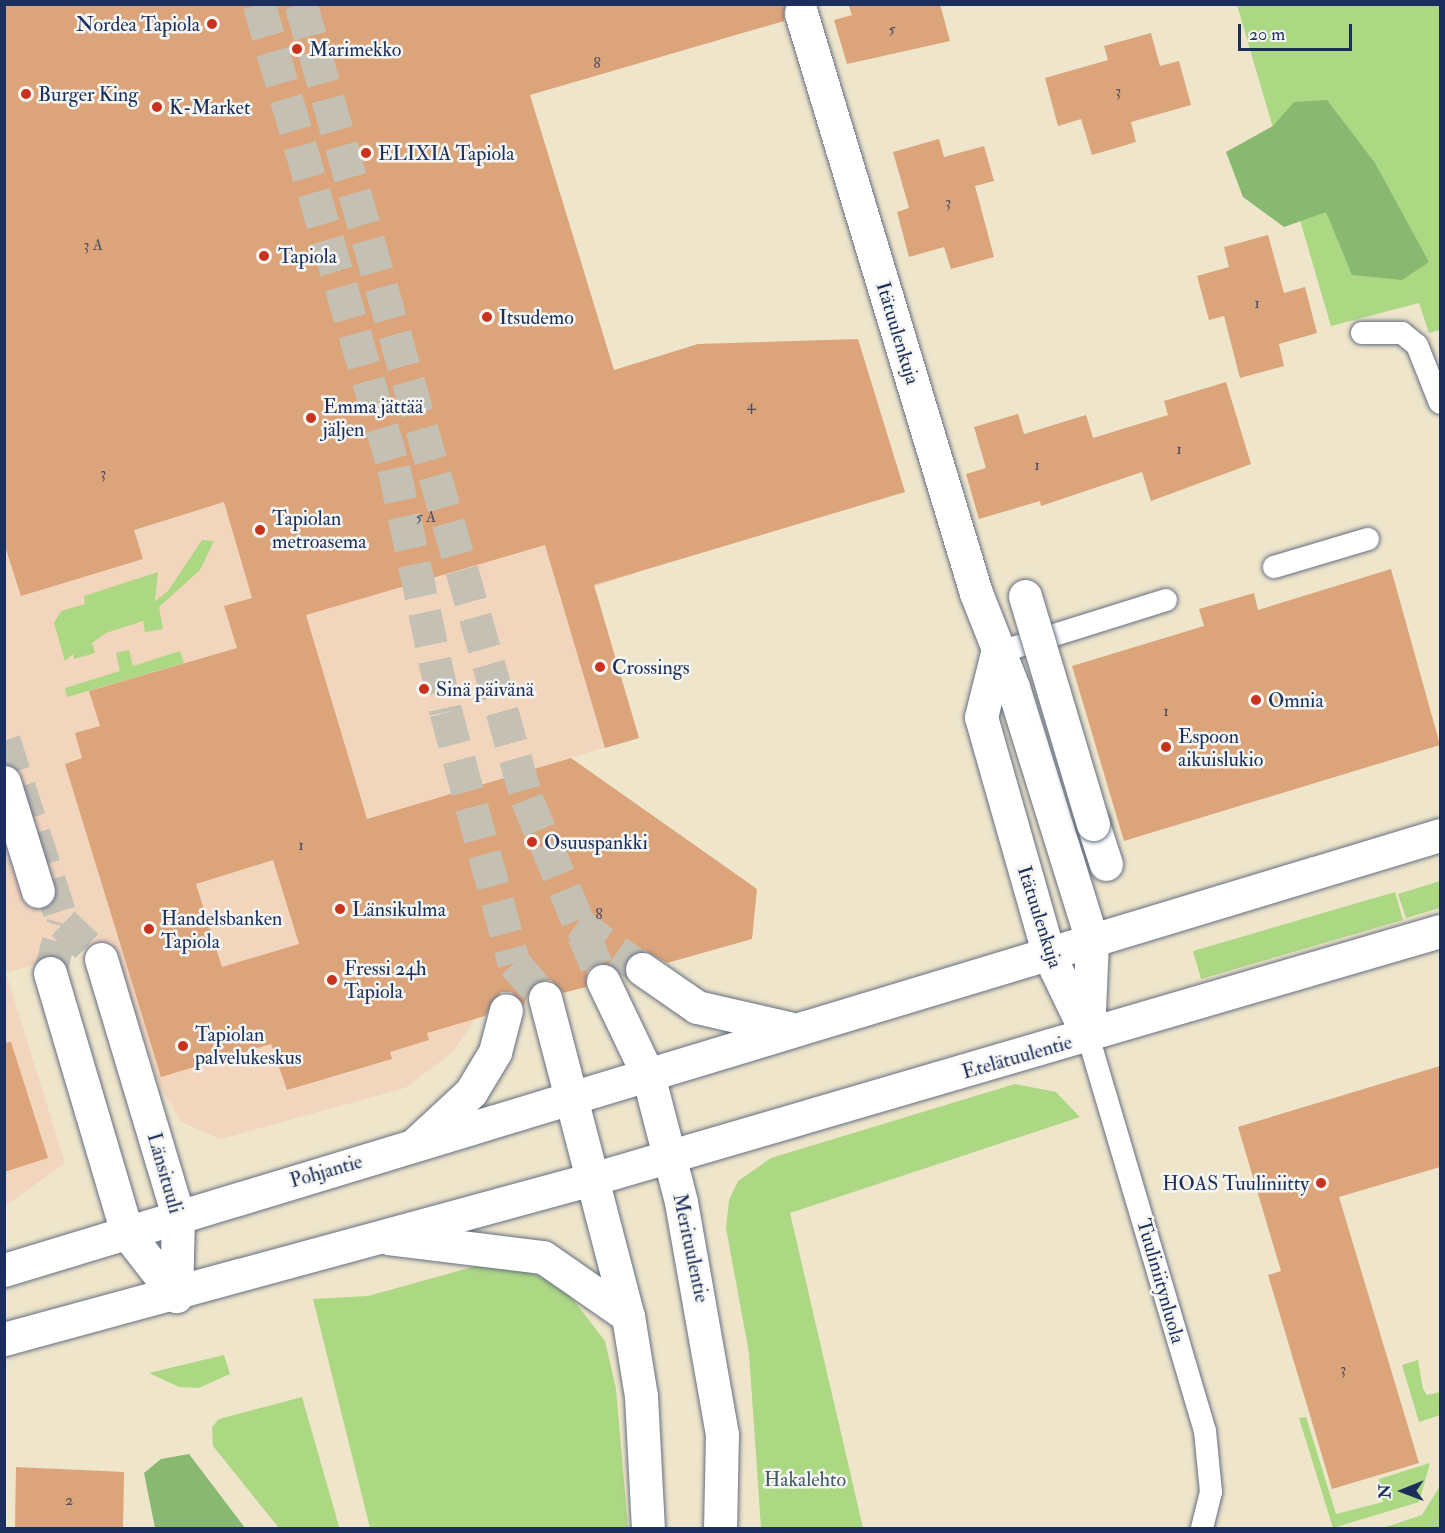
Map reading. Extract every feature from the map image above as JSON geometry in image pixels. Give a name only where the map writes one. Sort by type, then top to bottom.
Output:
[{"type":"main road","name":"Itätuulenkuja","points":[[801,13],[997,653],[1013,687],[1092,940],[1088,1036]]},
{"type":"main road","points":[[1024,596],[1106,864]]},
{"type":"main road","name":"Itätuulenkuja","points":[[997,653],[981,717],[1049,955],[1088,1036]]},
{"type":"main road","points":[[4,782],[38,891]]},
{"type":"main road","points":[[648,1075],[790,1029],[1049,955],[1440,835]]},
{"type":"main road","name":"Etelätuulentie","points":[[592,1179],[1088,1036],[1440,931]]},
{"type":"main road","name":"Länsituuli","points":[[101,959],[178,1216],[176,1296]]},
{"type":"main road","points":[[642,969],[697,1007],[790,1029]]},
{"type":"main road","points":[[50,973],[127,1233],[176,1296]]},
{"type":"main road","name":"Merituulentie","points":[[603,981],[648,1075],[670,1155],[704,1310],[720,1423],[720,1528]]},
{"type":"main road","points":[[545,998],[628,1316],[641,1396],[648,1528]]},
{"type":"main road","points":[[416,1143],[471,1092],[495,1052],[506,1010]]},
{"type":"main road","name":"Pohjantie","points":[[4,1270],[416,1143],[648,1075]]},
{"type":"main road","points":[[4,1339],[176,1296],[592,1179]]},
{"type":"main road","points":[[388,1238],[543,1257],[628,1316]]},
{"type":"lane","points":[[1362,333],[1392,331],[1417,345],[1426,355],[1440,403]]},
{"type":"lane","points":[[1274,567],[1368,539]]},
{"type":"lane","points":[[997,653],[1166,600]]},
{"type":"lane","name":"Tuuliniitynluola","points":[[1088,1036],[1205,1431],[1211,1492],[1202,1528]]},
{"type":"shaded area","points":[[5,5],[513,38],[637,573],[594,587],[639,737],[412,806],[475,1019],[453,1052],[405,1088],[221,1139],[181,1122],[160,1086],[112,942],[6,973],[65,1163],[5,1206]]},
{"type":"green space","points":[[1237,5],[1440,5],[1440,330],[1429,333],[1419,303],[1331,326]]},
{"type":"green space","points":[[1327,100],[1375,163],[1429,262],[1402,280],[1352,275],[1326,212],[1284,227],[1243,197],[1226,152],[1273,126],[1294,102]]},
{"type":"green space","points":[[202,540],[214,541],[200,570],[159,607],[163,629],[145,632],[143,621],[106,633],[92,643],[95,653],[74,659],[73,654],[65,661],[54,623],[61,611],[85,604],[84,596],[158,572],[155,601],[168,591]]},
{"type":"green space","points":[[129,650],[133,666],[180,651],[184,663],[67,697],[65,688],[120,671],[116,653]]},
{"type":"green space","points":[[1440,881],[1440,908],[1406,918],[1398,894]]},
{"type":"green space","points":[[1395,892],[1403,920],[1201,979],[1193,951]]},
{"type":"green space","name":"Hakalehto","points":[[1015,1084],[1056,1092],[1080,1117],[790,1213],[863,1528],[761,1528],[749,1353],[726,1228],[729,1200],[738,1181],[771,1158]]},
{"type":"green space","points":[[480,1265],[519,1267],[565,1289],[605,1341],[616,1389],[628,1528],[370,1528],[313,1299],[368,1296]]},
{"type":"green space","points":[[224,1355],[230,1374],[199,1388],[179,1387],[149,1373]]},
{"type":"green space","points":[[1418,1360],[1423,1389],[1427,1395],[1440,1392],[1440,1415],[1419,1422],[1402,1365]]},
{"type":"green space","points":[[302,1397],[339,1528],[279,1528],[213,1446],[212,1427],[219,1419]]},
{"type":"green space","points":[[1306,1417],[1336,1514],[1383,1502],[1379,1479],[1430,1463],[1419,1502],[1333,1528],[1299,1418]]},
{"type":"green space","points":[[189,1454],[245,1528],[155,1528],[144,1473],[161,1459]]},
{"type":"green space","points":[[1440,1486],[1440,1528],[1383,1528],[1422,1515]]},
{"type":"building","points":[[4,4],[785,4],[784,21],[530,95],[614,370],[698,344],[858,339],[905,492],[594,585],[639,738],[605,748],[545,545],[306,615],[367,819],[571,758],[757,889],[752,939],[667,963],[644,950],[635,952],[626,959],[625,975],[613,965],[595,964],[587,971],[586,987],[563,993],[551,980],[540,980],[531,985],[524,1005],[511,992],[501,992],[485,1016],[427,1033],[429,1040],[390,1052],[392,1059],[287,1090],[271,1044],[161,1077],[65,764],[82,758],[75,733],[100,726],[89,691],[237,648],[224,606],[252,598],[224,502],[134,530],[143,559],[21,596],[4,543]],"holes":[[[273,860],[299,944],[222,967],[196,884]]]},
{"type":"building","points":[[848,4],[940,4],[950,41],[847,64],[834,20],[852,15]]},
{"type":"building","points":[[1151,33],[1160,66],[1179,61],[1191,105],[1131,122],[1136,142],[1092,155],[1081,119],[1058,126],[1045,78],[1108,60],[1104,46]]},
{"type":"building","points":[[939,139],[944,157],[984,146],[994,181],[975,186],[994,257],[951,269],[944,247],[909,257],[897,212],[909,208],[893,152]]},
{"type":"building","points":[[1268,235],[1284,293],[1305,287],[1317,333],[1279,344],[1284,366],[1240,378],[1224,316],[1209,320],[1197,276],[1229,267],[1224,247]]},
{"type":"building","points":[[1226,382],[1251,464],[1151,501],[1142,472],[1041,506],[1040,501],[979,519],[966,474],[986,468],[974,427],[1018,414],[1024,434],[1086,415],[1093,438],[1168,415],[1164,401]]},
{"type":"building","name":"Omnia","points":[[1391,569],[1440,745],[1124,841],[1072,666],[1204,626],[1199,609],[1254,593],[1258,610]]},
{"type":"building","points":[[11,1042],[48,1158],[4,1172],[4,1043]]},
{"type":"building","points":[[1440,1066],[1440,1167],[1339,1197],[1419,1463],[1332,1489],[1268,1275],[1281,1271],[1238,1127]]},
{"type":"building","points":[[16,1467],[124,1472],[123,1528],[15,1528]]},
{"type":"tunnel","points":[[259,4],[394,468],[446,712],[514,963],[545,998]]},
{"type":"tunnel","points":[[301,4],[527,799],[603,981]]},
{"type":"tunnel","points":[[4,740],[63,923],[101,959]]},
{"type":"tunnel","points":[[50,973],[63,923]]},
{"type":"tunnel","points":[[577,923],[642,969]]},
{"type":"place","name":"Nordea Tapiola","points":[[212,24]]},
{"type":"place","name":"Marimekko","points":[[297,49]]},
{"type":"place","name":"Burger King","points":[[26,94]]},
{"type":"place","name":"K-Market","points":[[157,107]]},
{"type":"place","name":"ELIXIA Tapiola","points":[[366,153]]},
{"type":"place","name":"Tapiola","points":[[264,256]]},
{"type":"place","name":"Itsudemo","points":[[487,317]]},
{"type":"place","name":"Emma jättää jäljen","points":[[311,418]]},
{"type":"place","name":"Tapiolan metroasema","points":[[260,530]]},
{"type":"place","name":"Crossings","points":[[600,667]]},
{"type":"place","name":"Sinä päivänä","points":[[424,689]]},
{"type":"place","name":"Omnia","points":[[1256,700]]},
{"type":"place","name":"Espoon aikuislukio","points":[[1166,747]]},
{"type":"place","name":"Osuuspankki","points":[[532,842]]},
{"type":"place","name":"Länsikulma","points":[[340,909]]},
{"type":"place","name":"Handelsbanken Tapiola","points":[[149,929]]},
{"type":"place","name":"Fressi 24h Tapiola","points":[[332,980]]},
{"type":"place","name":"Tapiolan palvelukeskus","points":[[183,1046]]},
{"type":"place","name":"HOAS Tuuliniitty","points":[[1321,1183]]}]
